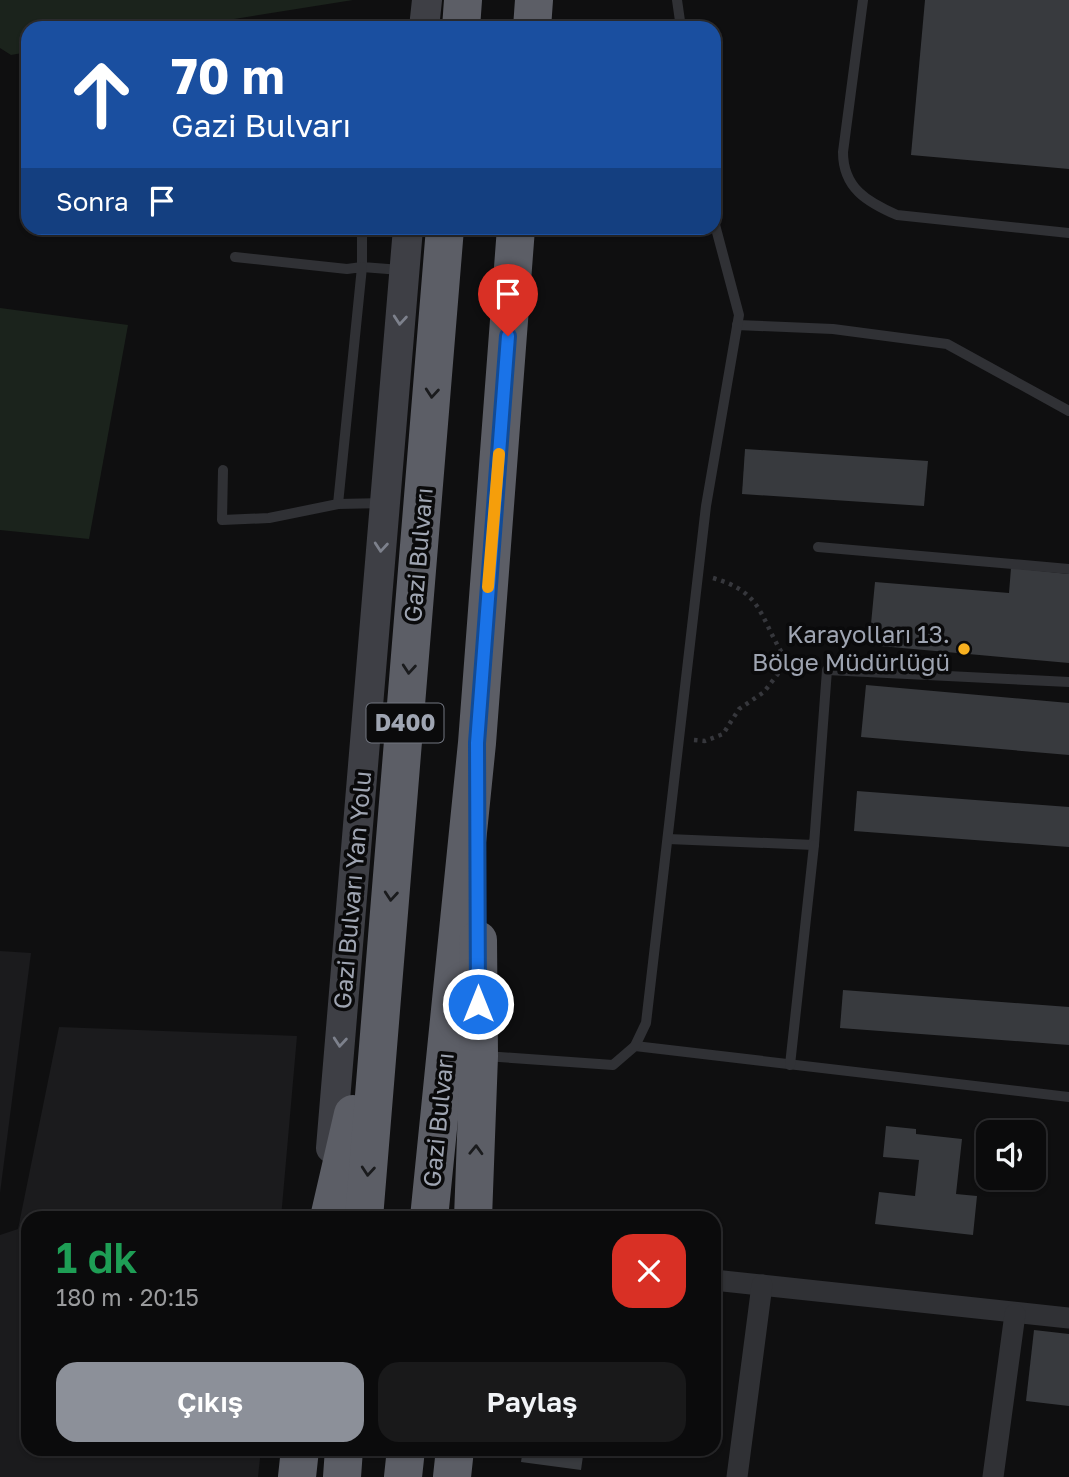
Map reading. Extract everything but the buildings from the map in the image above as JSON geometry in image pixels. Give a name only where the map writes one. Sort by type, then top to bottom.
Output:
[{"type":"highway","points":[[462,21],[463,0]]},
{"type":"highway","points":[[532,21],[534,0]]},
{"type":"highway","name":"Gazi Bulvarı","points":[[365,1211],[444,235]]},
{"type":"highway","name":"Gazi Bulvarı","points":[[430,1211],[477,743],[515,235]]},
{"type":"highway","points":[[473,1211],[479,1056],[477,743]]},
{"type":"highway","points":[[329,1211],[385,979]]},
{"type":"highway","points":[[297,1477],[299,1456]]},
{"type":"highway","points":[[341,1477],[343,1456]]},
{"type":"highway","points":[[403,1477],[405,1456]]},
{"type":"highway","points":[[452,1477],[454,1456]]},
{"type":"main road","points":[[425,21],[427,0]]},
{"type":"main road","name":"Gazi Bulvarı Yan Yolu","points":[[328,1211],[407,235]]},
{"type":"street","points":[[721,1281],[1069,1318]]},
{"type":"street","points":[[737,1477],[762,1285]]},
{"type":"street","points":[[993,1477],[1015,1314]]},
{"type":"lane","points":[[677,0],[680,21]]},
{"type":"lane","points":[[863,0],[844,152],[845,171],[855,189],[871,203],[897,215],[1069,233]]},
{"type":"lane","points":[[338,504],[362,267],[362,235]]},
{"type":"lane","points":[[479,1056],[613,1065],[635,1046],[646,1023],[706,506],[739,315],[718,235]]},
{"type":"lane","points":[[235,257],[347,269],[362,267],[404,270]]},
{"type":"lane","points":[[737,326],[833,329],[947,344],[1069,411]]},
{"type":"lane","points":[[223,470],[222,520],[269,518],[338,504],[385,503]]},
{"type":"lane","points":[[818,547],[1069,569]]},
{"type":"lane","points":[[790,1065],[814,845],[827,670],[1069,682]]},
{"type":"lane","points":[[668,839],[814,845]]},
{"type":"lane","points":[[635,1046],[1069,1097]]},
{"type":"path","points":[[699,574],[724,581],[748,593],[782,653],[827,670]]},
{"type":"path","points":[[680,738],[705,741],[723,734],[739,709],[764,692],[790,658]]},
{"type":"shaded area","points":[[0,0],[353,0],[222,21],[21,21],[21,53],[11,55],[0,48]]},
{"type":"shaded area","points":[[0,308],[128,325],[89,539],[0,530]]},
{"type":"shaded area","points":[[0,951],[31,953],[0,1193]]},
{"type":"shaded area","points":[[59,1027],[297,1036],[282,1211],[22,1211]]},
{"type":"shaded area","points":[[21,1214],[21,1456],[260,1456],[258,1477],[0,1477],[0,1235],[18,1229]]},
{"type":"slow traffic","points":[[488,587],[499,454]]},
{"type":"place","name":"Karayolları 13. Bölge Müdürlüğü","points":[[964,649]]},
{"type":"route","points":[[478,1004],[477,743],[508,336]]}]
